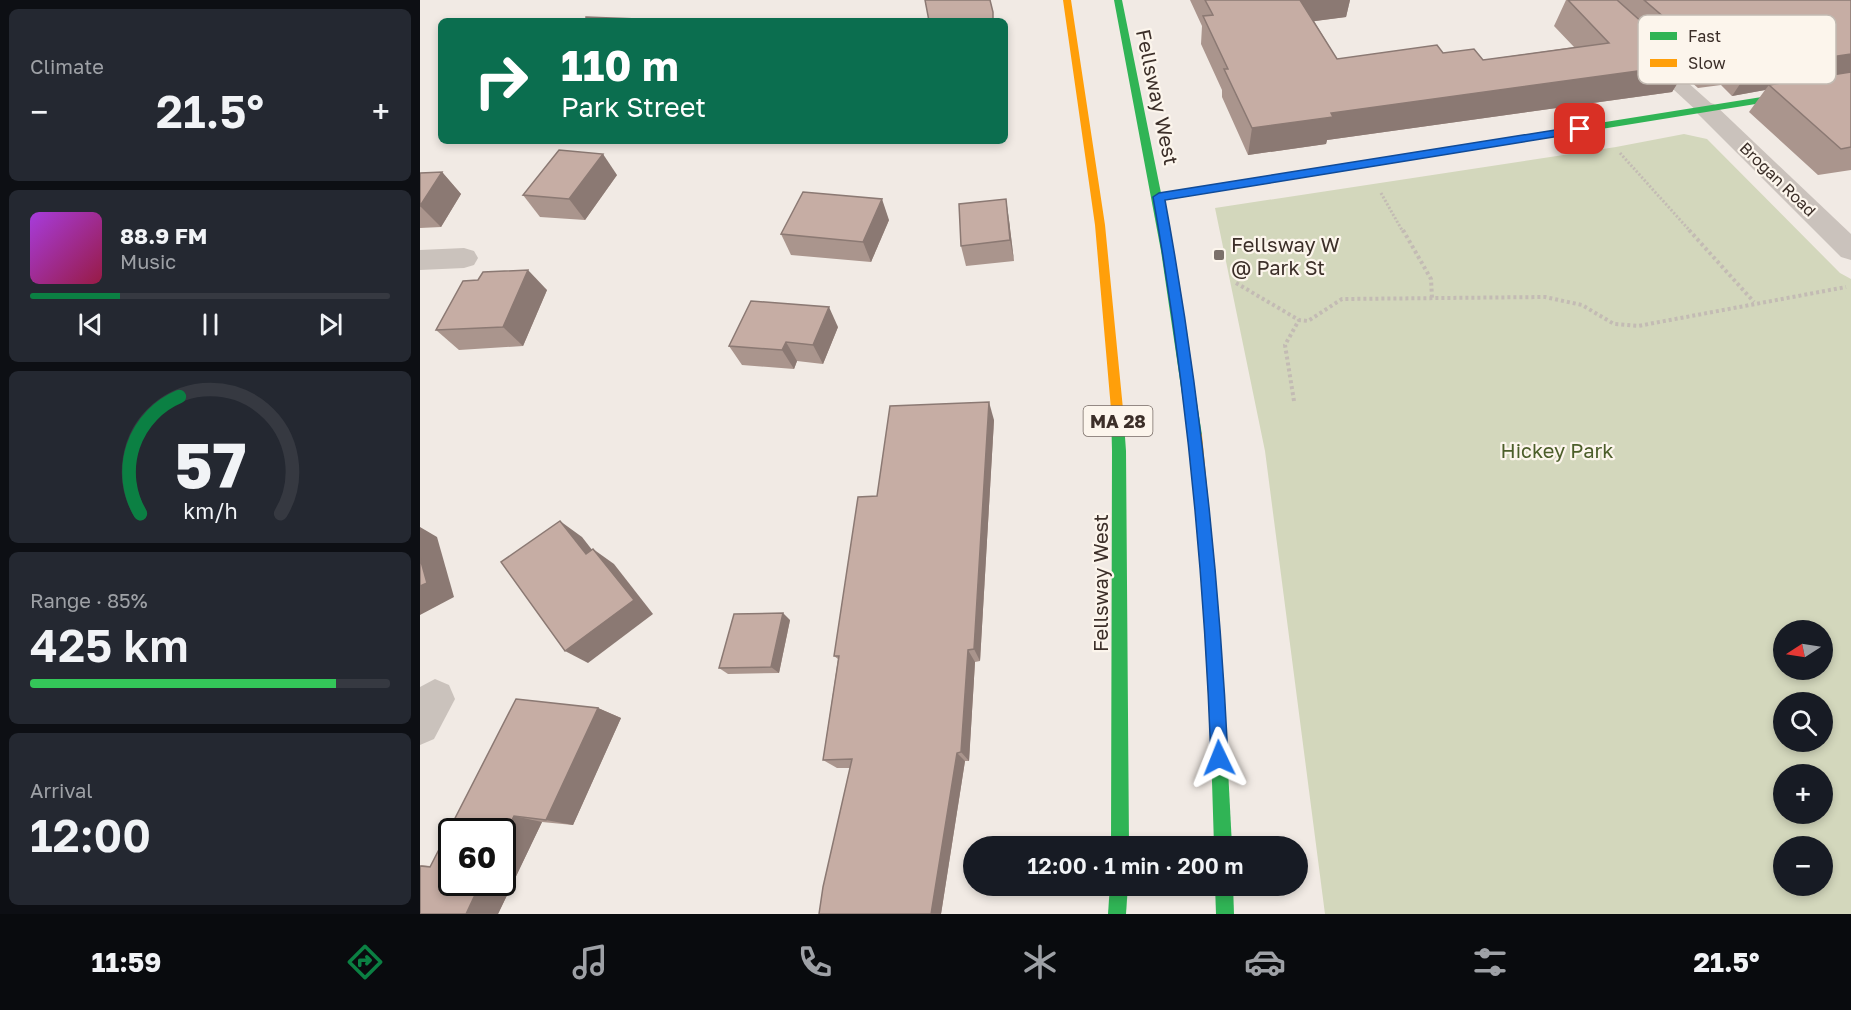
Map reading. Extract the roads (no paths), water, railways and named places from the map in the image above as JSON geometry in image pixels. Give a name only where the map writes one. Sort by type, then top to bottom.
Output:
[{"type":"main road","name":"Fellsway West","points":[[1067,0],[1091,161],[1117,387],[1120,836]]},
{"type":"main road","name":"Fellsway West","points":[[1118,0],[1159,197],[1184,346],[1204,524],[1215,671],[1223,836]]},
{"type":"main road","points":[[1159,197],[1851,86]]},
{"type":"main road","points":[[1117,914],[1118,896]]},
{"type":"main road","points":[[1224,896],[1225,914]]},
{"type":"street","name":"Brogan Road","points":[[1706,108],[1851,250]]},
{"type":"street","points":[[420,260],[464,258]]},
{"type":"lane","points":[[1679,84],[1706,108]]},
{"type":"place","name":"Fellsway W @ Park St","points":[[1219,255]]},
{"type":"park label","name":"Hickey Park","points":[[1557,450]]}]
